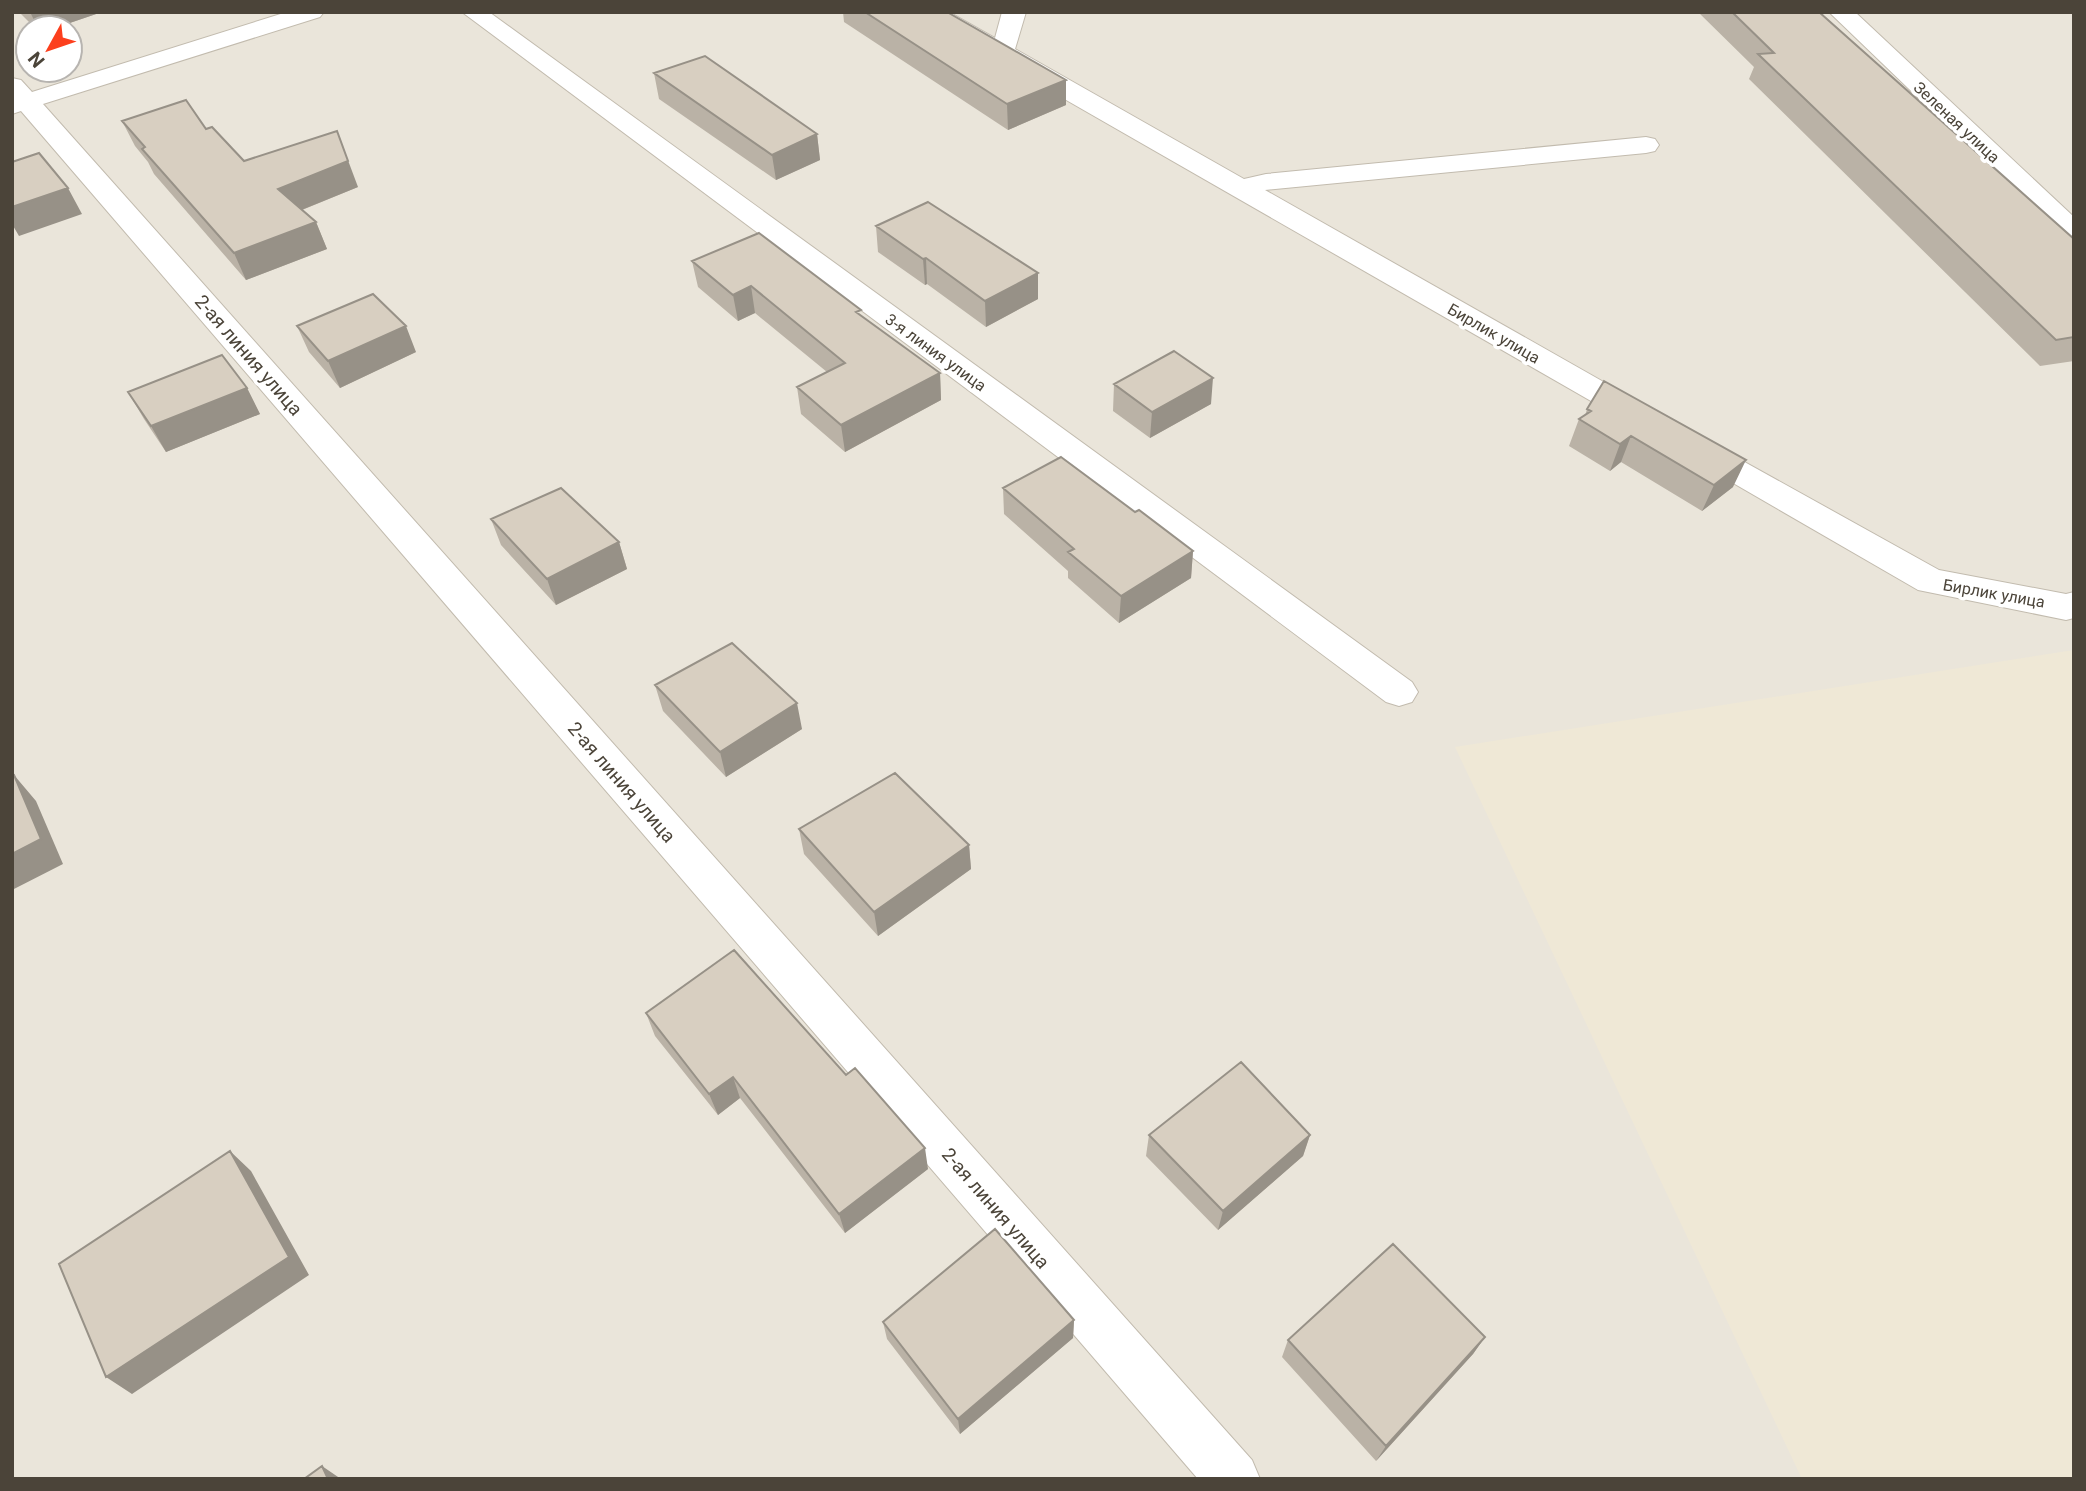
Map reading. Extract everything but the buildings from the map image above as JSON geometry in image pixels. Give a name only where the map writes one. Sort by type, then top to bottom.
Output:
[{"type":"street","points":[[17,97],[312,12]]},
{"type":"street","name":"3-я линия улица","points":[[474,12],[1399,692]]},
{"type":"street","name":"Бирлик улица","points":[[932,12],[1930,582],[2066,607],[2074,605]]},
{"type":"street","points":[[1003,53],[1014,12]]},
{"type":"street","name":"Зеленая улица","points":[[1841,12],[2074,232]]},
{"type":"street","name":"2-ая линия улица","points":[[17,97],[1233,1479]]},
{"type":"street","points":[[1240,188],[1266,182],[1646,145]]},
{"type":"shaded area","points":[[12,12],[2074,12],[2074,1479],[12,1479]]},
{"type":"shaded area","points":[[2074,650],[2074,1479],[1802,1479],[1455,747]]}]
